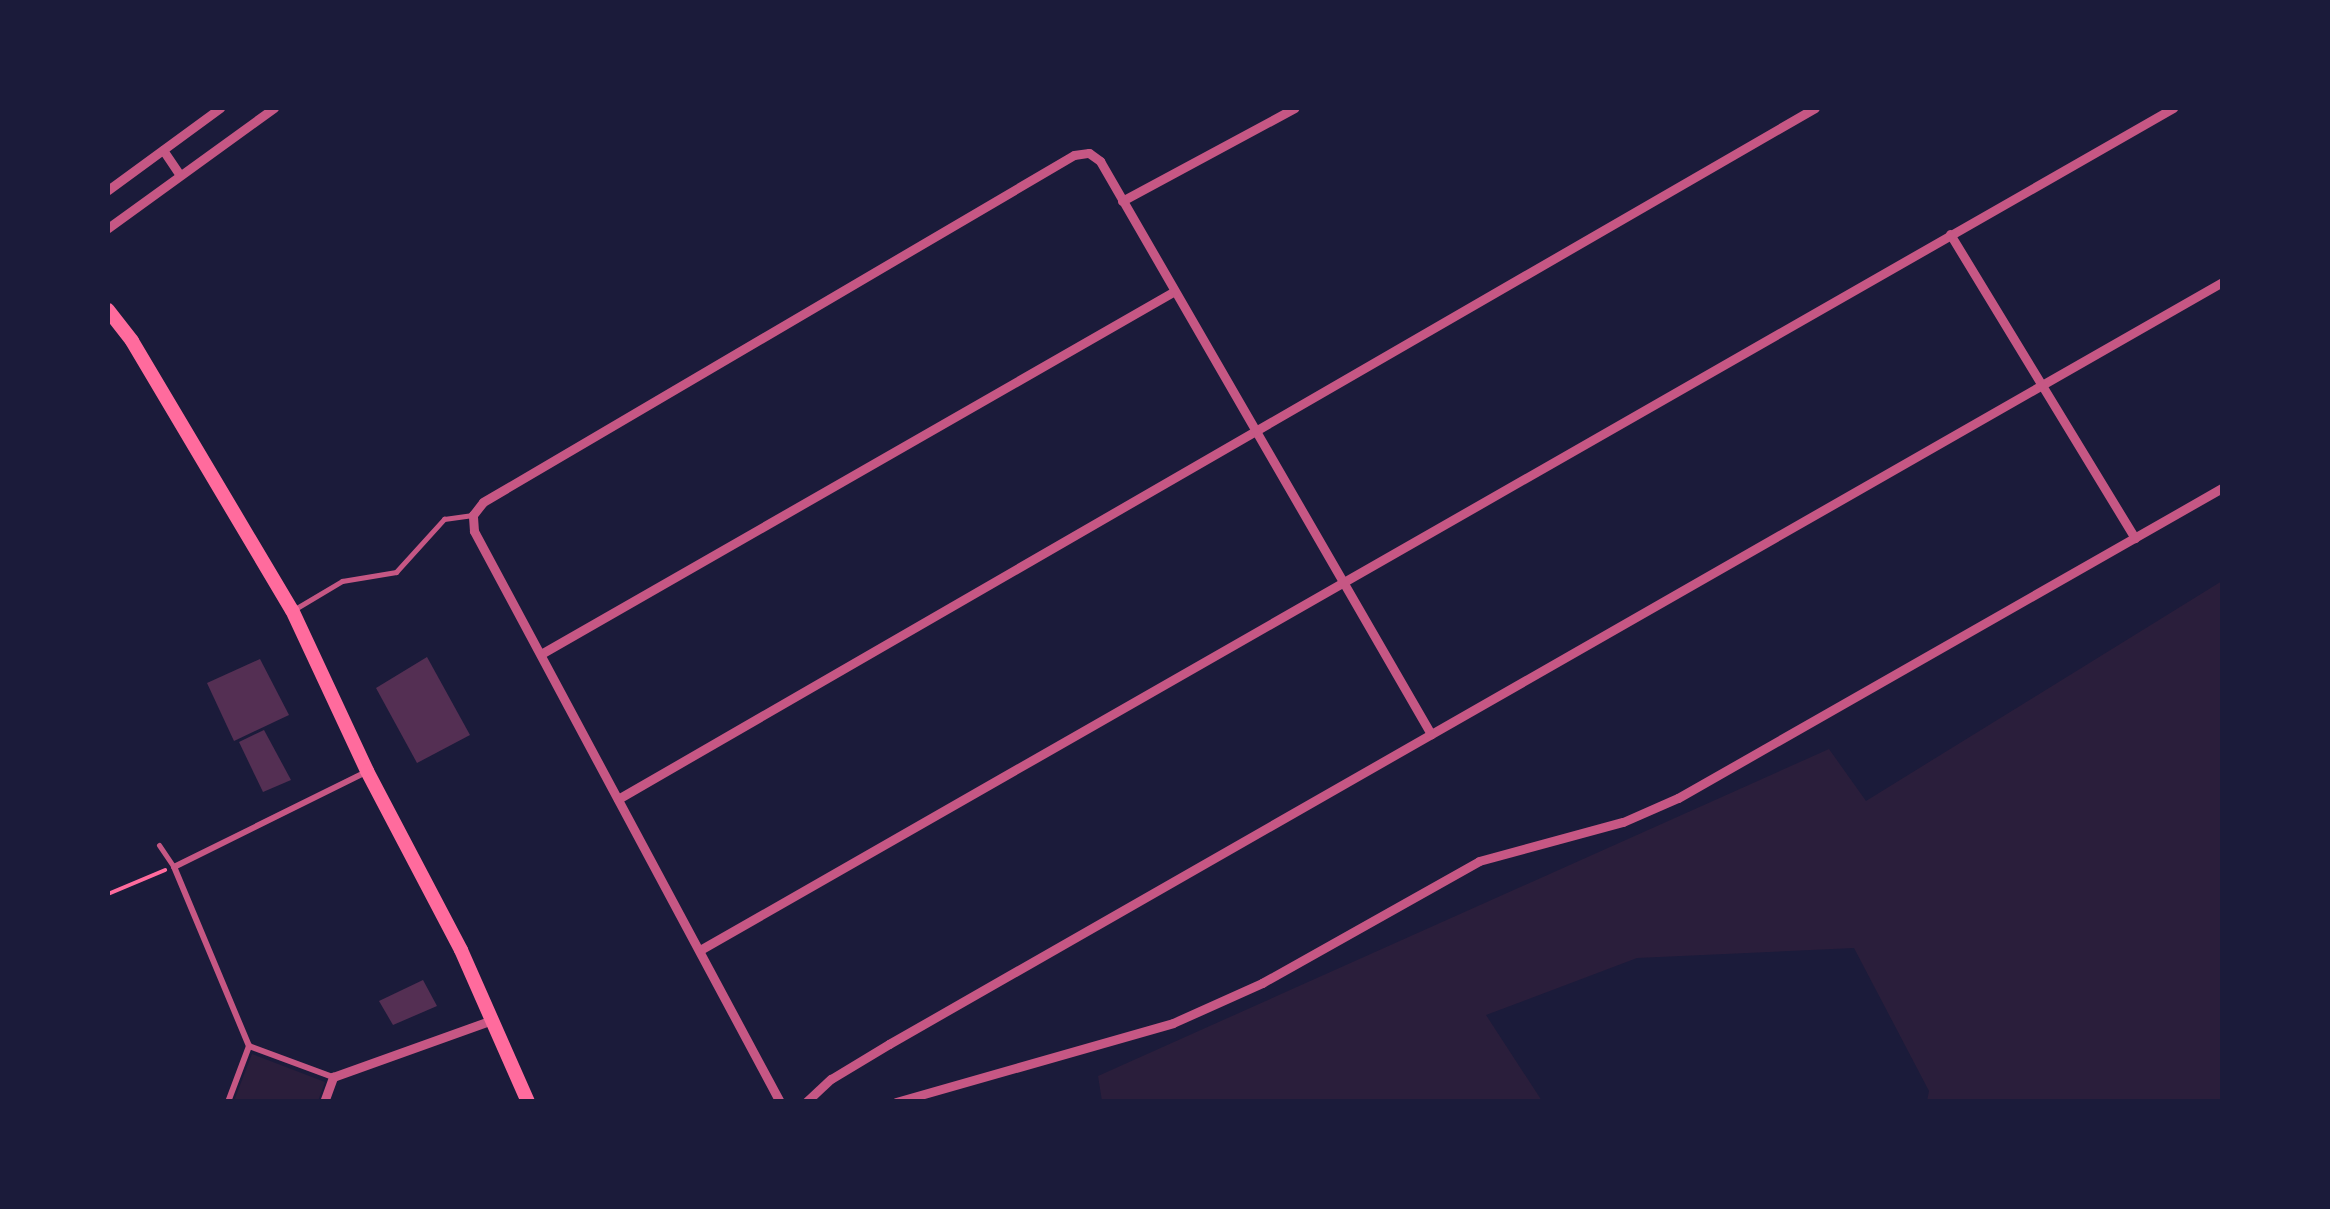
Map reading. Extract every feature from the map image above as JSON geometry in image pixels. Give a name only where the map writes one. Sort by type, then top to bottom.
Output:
[{"type":"main road","points":[[108,310],[132,341],[292,610],[367,772],[453,933],[528,1102]]},
{"type":"main road","points":[[108,326],[132,341]]},
{"type":"street","points":[[108,190],[220,108]]},
{"type":"street","points":[[108,228],[274,108]]},
{"type":"street","points":[[1122,201],[1295,108]]},
{"type":"street","points":[[618,799],[1815,108]]},
{"type":"street","points":[[700,950],[2172,108]]},
{"type":"street","points":[[163,150],[180,175]]},
{"type":"street","points":[[780,1102],[474,531],[473,516],[482,502],[1074,155],[1089,152],[1100,160],[1432,734]]},
{"type":"street","points":[[1950,234],[2135,538]]},
{"type":"street","points":[[806,1102],[831,1079],[890,1044],[2222,282]]},
{"type":"street","points":[[541,654],[1173,292]]},
{"type":"street","points":[[896,1102],[1173,1023],[1262,983],[1478,861],[1622,822],[1678,798],[2222,488]]},
{"type":"street","points":[[228,1102],[249,1046],[174,867],[367,772]]},
{"type":"street","points":[[249,1046],[333,1078],[492,1020]]},
{"type":"street","points":[[324,1102],[333,1078]]},
{"type":"lane","points":[[292,610],[342,581],[396,572],[444,519],[473,516]]},
{"type":"lane","points":[[159,845],[174,867]]},
{"type":"path","points":[[111,893],[174,867]]},
{"type":"shaded area","points":[[2222,581],[2222,1101],[1927,1101],[1929,1091],[1854,948],[1637,958],[1486,1015],[1542,1101],[1102,1101],[1098,1076],[1829,749],[1866,801]]},
{"type":"shaded area","points":[[252,1054],[325,1082],[318,1101],[234,1101]]},
{"type":"building","points":[[427,657],[470,735],[417,763],[376,688]]},
{"type":"building","points":[[260,659],[289,715],[234,741],[207,683]]},
{"type":"building","points":[[264,730],[291,780],[263,792],[239,742]]},
{"type":"building","points":[[423,980],[437,1006],[393,1025],[379,1001]]}]
